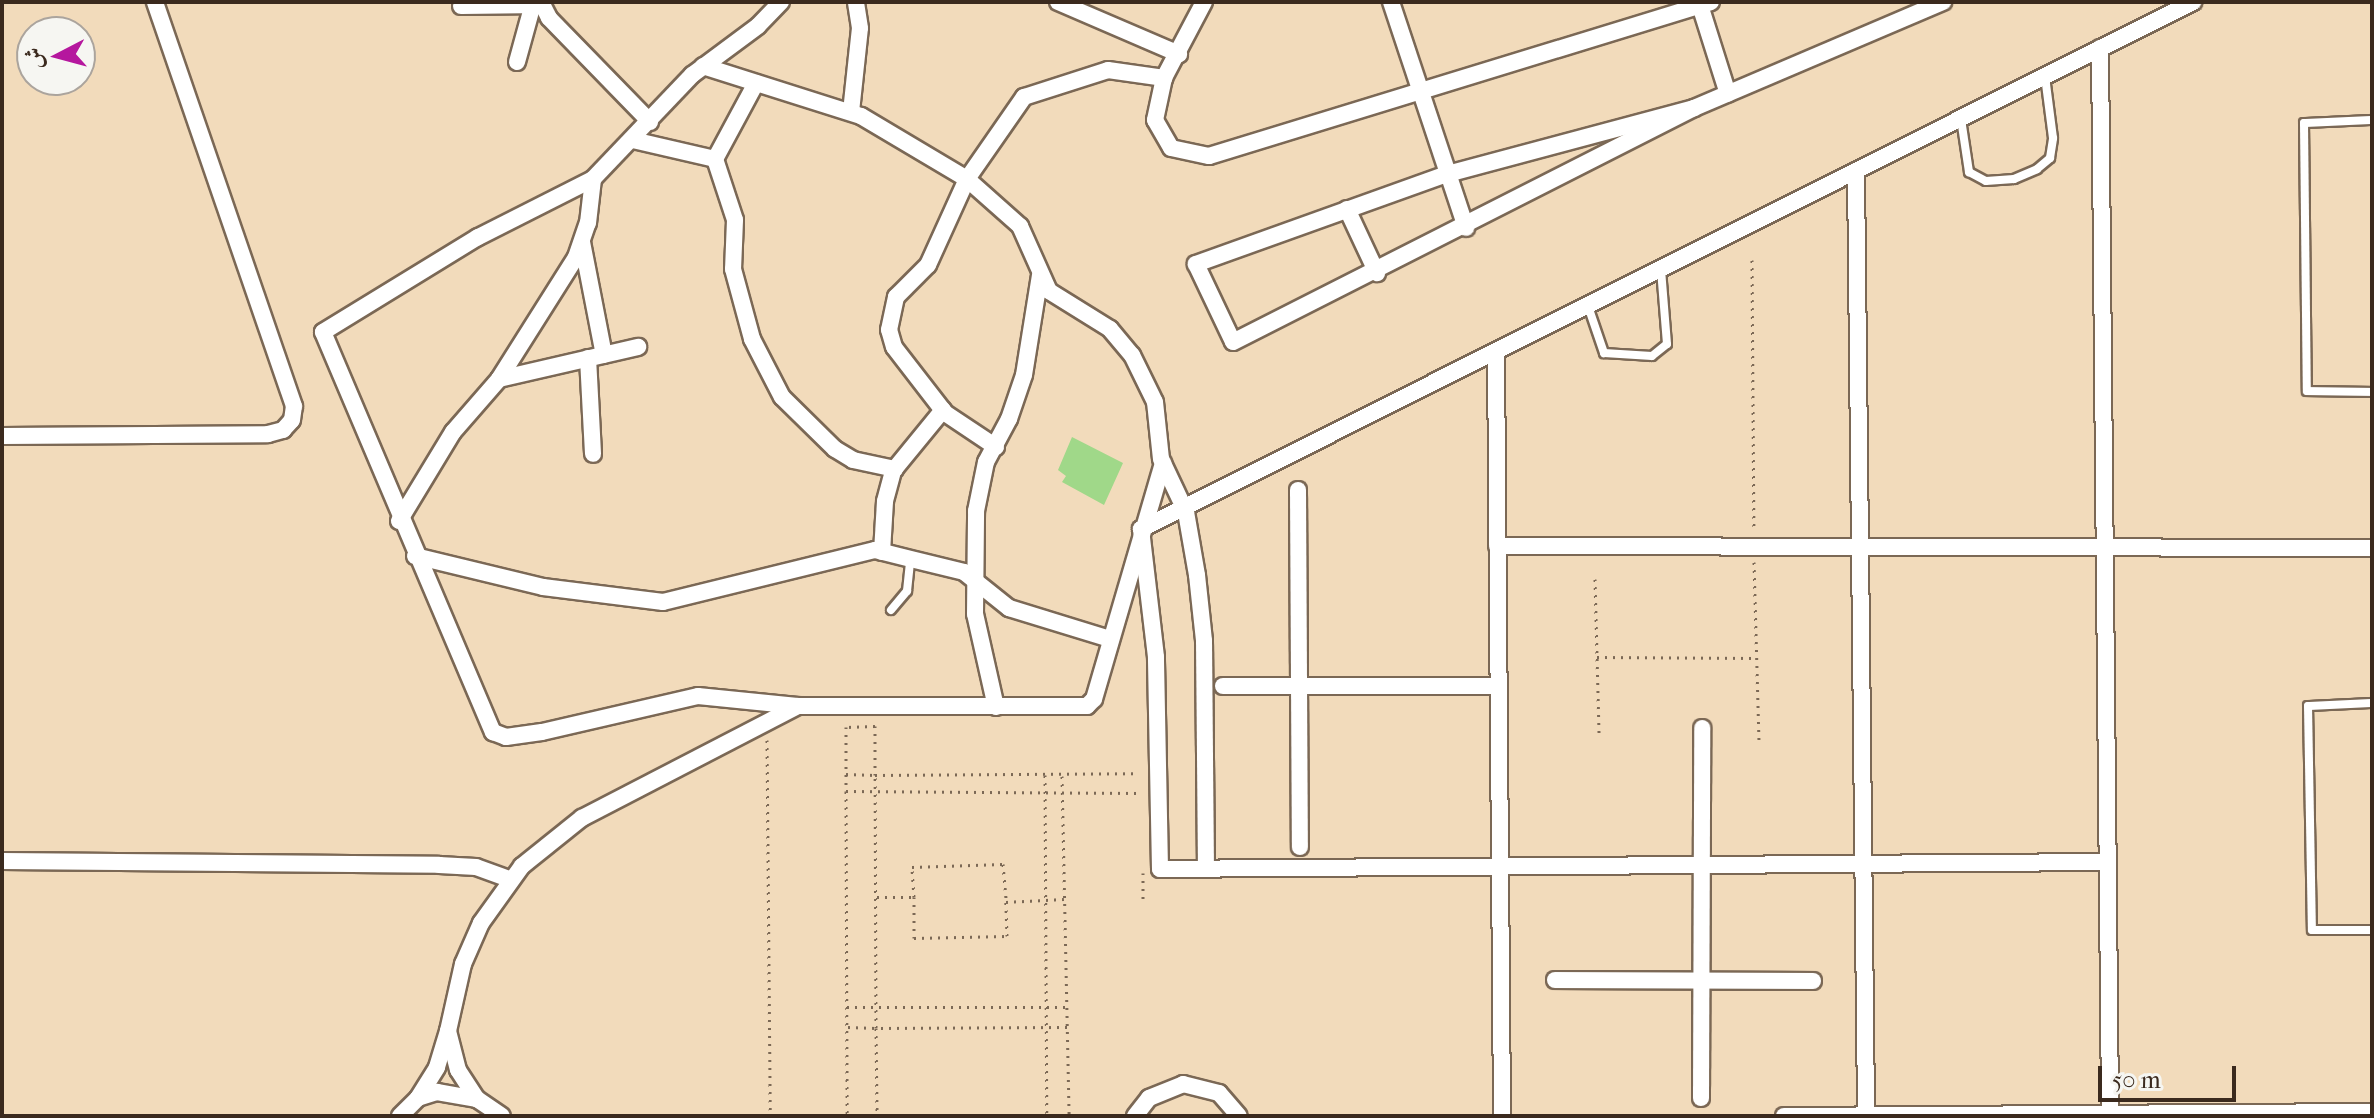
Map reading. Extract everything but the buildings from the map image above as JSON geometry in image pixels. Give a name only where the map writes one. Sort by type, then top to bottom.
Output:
[{"type":"street","points":[[2,436],[268,434],[283,430],[292,420],[294,406],[155,2]]},
{"type":"street","points":[[781,2],[758,26],[703,66],[593,179],[478,237],[323,332],[399,521],[489,726],[500,736],[637,713],[698,696],[798,706],[1087,706],[1094,699],[1141,529],[1163,463]]},
{"type":"street","points":[[851,112],[860,28],[856,2]]},
{"type":"street","points":[[1058,2],[1179,54]]},
{"type":"street","points":[[1391,2],[1418,93],[1466,228]]},
{"type":"street","points":[[1694,108],[1447,174],[1197,261],[1228,340],[1377,273],[1694,108],[1943,2]]},
{"type":"street","points":[[1141,529],[1186,512],[1496,352],[2193,2]]},
{"type":"street","points":[[1206,4],[1164,78],[1155,120],[1171,148],[1194,155],[1226,152],[1704,3],[1728,94]]},
{"type":"street","points":[[461,6],[538,4],[650,122]]},
{"type":"street","points":[[517,62],[538,4]]},
{"type":"street","points":[[2100,48],[2110,1114]]},
{"type":"street","points":[[703,66],[851,112],[967,179],[1020,226],[1049,291],[1110,329],[1132,355],[1155,402],[1163,463],[1186,512],[1204,641],[1206,868]]},
{"type":"street","points":[[996,447],[943,410],[897,351],[889,330],[896,297],[928,265],[967,179],[1008,114],[1030,94],[1108,70],[1164,78]]},
{"type":"street","points":[[756,83],[715,159],[735,220],[738,295],[766,370],[782,397],[839,453],[895,469]]},
{"type":"street","points":[[633,140],[715,159]]},
{"type":"street","points":[[1856,171],[1866,864],[1866,1115]]},
{"type":"street","points":[[593,179],[582,242],[596,356],[593,454]]},
{"type":"street","points":[[1347,209],[1377,273]]},
{"type":"street","points":[[399,521],[453,432],[499,379],[582,242]]},
{"type":"street","points":[[996,707],[983,663],[972,578],[976,511],[986,462],[996,447],[1024,375],[1040,275]]},
{"type":"street","points":[[499,379],[638,347]]},
{"type":"street","points":[[1496,352],[1502,1116]]},
{"type":"street","points":[[882,552],[886,493],[895,469],[943,410]]},
{"type":"street","points":[[1298,490],[1300,847]]},
{"type":"street","points":[[1141,529],[1156,657],[1160,869],[2108,862]]},
{"type":"street","points":[[1497,546],[2372,548]]},
{"type":"street","points":[[415,556],[543,587],[663,602],[825,565],[845,554],[882,552],[972,578],[1009,608],[1110,639]]},
{"type":"street","points":[[1223,686],[1498,686]]},
{"type":"street","points":[[397,1114],[418,1098],[437,1067],[463,964],[481,923],[511,880],[582,818],[798,706]]},
{"type":"street","points":[[1701,1098],[1702,728]]},
{"type":"street","points":[[2,861],[439,865],[476,867],[511,880]]},
{"type":"street","points":[[1555,980],[1813,981]]},
{"type":"street","points":[[448,1031],[461,1078],[477,1099],[496,1115]]},
{"type":"street","points":[[1134,1115],[1157,1093],[1183,1084],[1202,1086],[1236,1111],[1256,1116]]},
{"type":"street","points":[[418,1098],[457,1092],[477,1099]]},
{"type":"street","points":[[1784,1116],[2372,1112]]},
{"type":"lane","points":[[1961,118],[1969,172],[1986,181],[2014,179],[2037,169],[2050,158],[2053,138],[2045,76]]},
{"type":"lane","points":[[2372,120],[2304,123],[2307,391],[2372,392]]},
{"type":"lane","points":[[1588,306],[1604,353],[1652,356],[1667,344],[1661,269]]},
{"type":"lane","points":[[891,610],[907,591],[910,561]]},
{"type":"lane","points":[[2372,703],[2308,706],[2312,930],[2372,930]]},
{"type":"path","points":[[1752,260],[1759,742]]},
{"type":"path","points":[[1595,579],[1599,736]]},
{"type":"path","points":[[1597,657],[1756,658]]},
{"type":"path","points":[[767,724],[770,1116]]},
{"type":"path","points":[[847,1116],[846,727],[875,726],[877,1116]]},
{"type":"path","points":[[846,774],[1160,773]]},
{"type":"path","points":[[1045,775],[1047,1116]]},
{"type":"path","points":[[1062,775],[1069,1116]]},
{"type":"path","points":[[846,791],[1160,793]]},
{"type":"path","points":[[1003,864],[1007,936],[914,938],[914,897],[912,867],[1003,864]]},
{"type":"path","points":[[876,897],[914,897]]},
{"type":"path","points":[[1006,902],[1064,899]]},
{"type":"path","points":[[847,1007],[1066,1007]]},
{"type":"path","points":[[847,1027],[1067,1027]]},
{"type":"green space","points":[[1072,437],[1123,463],[1104,505],[1062,482],[1066,476],[1058,470]]}]
